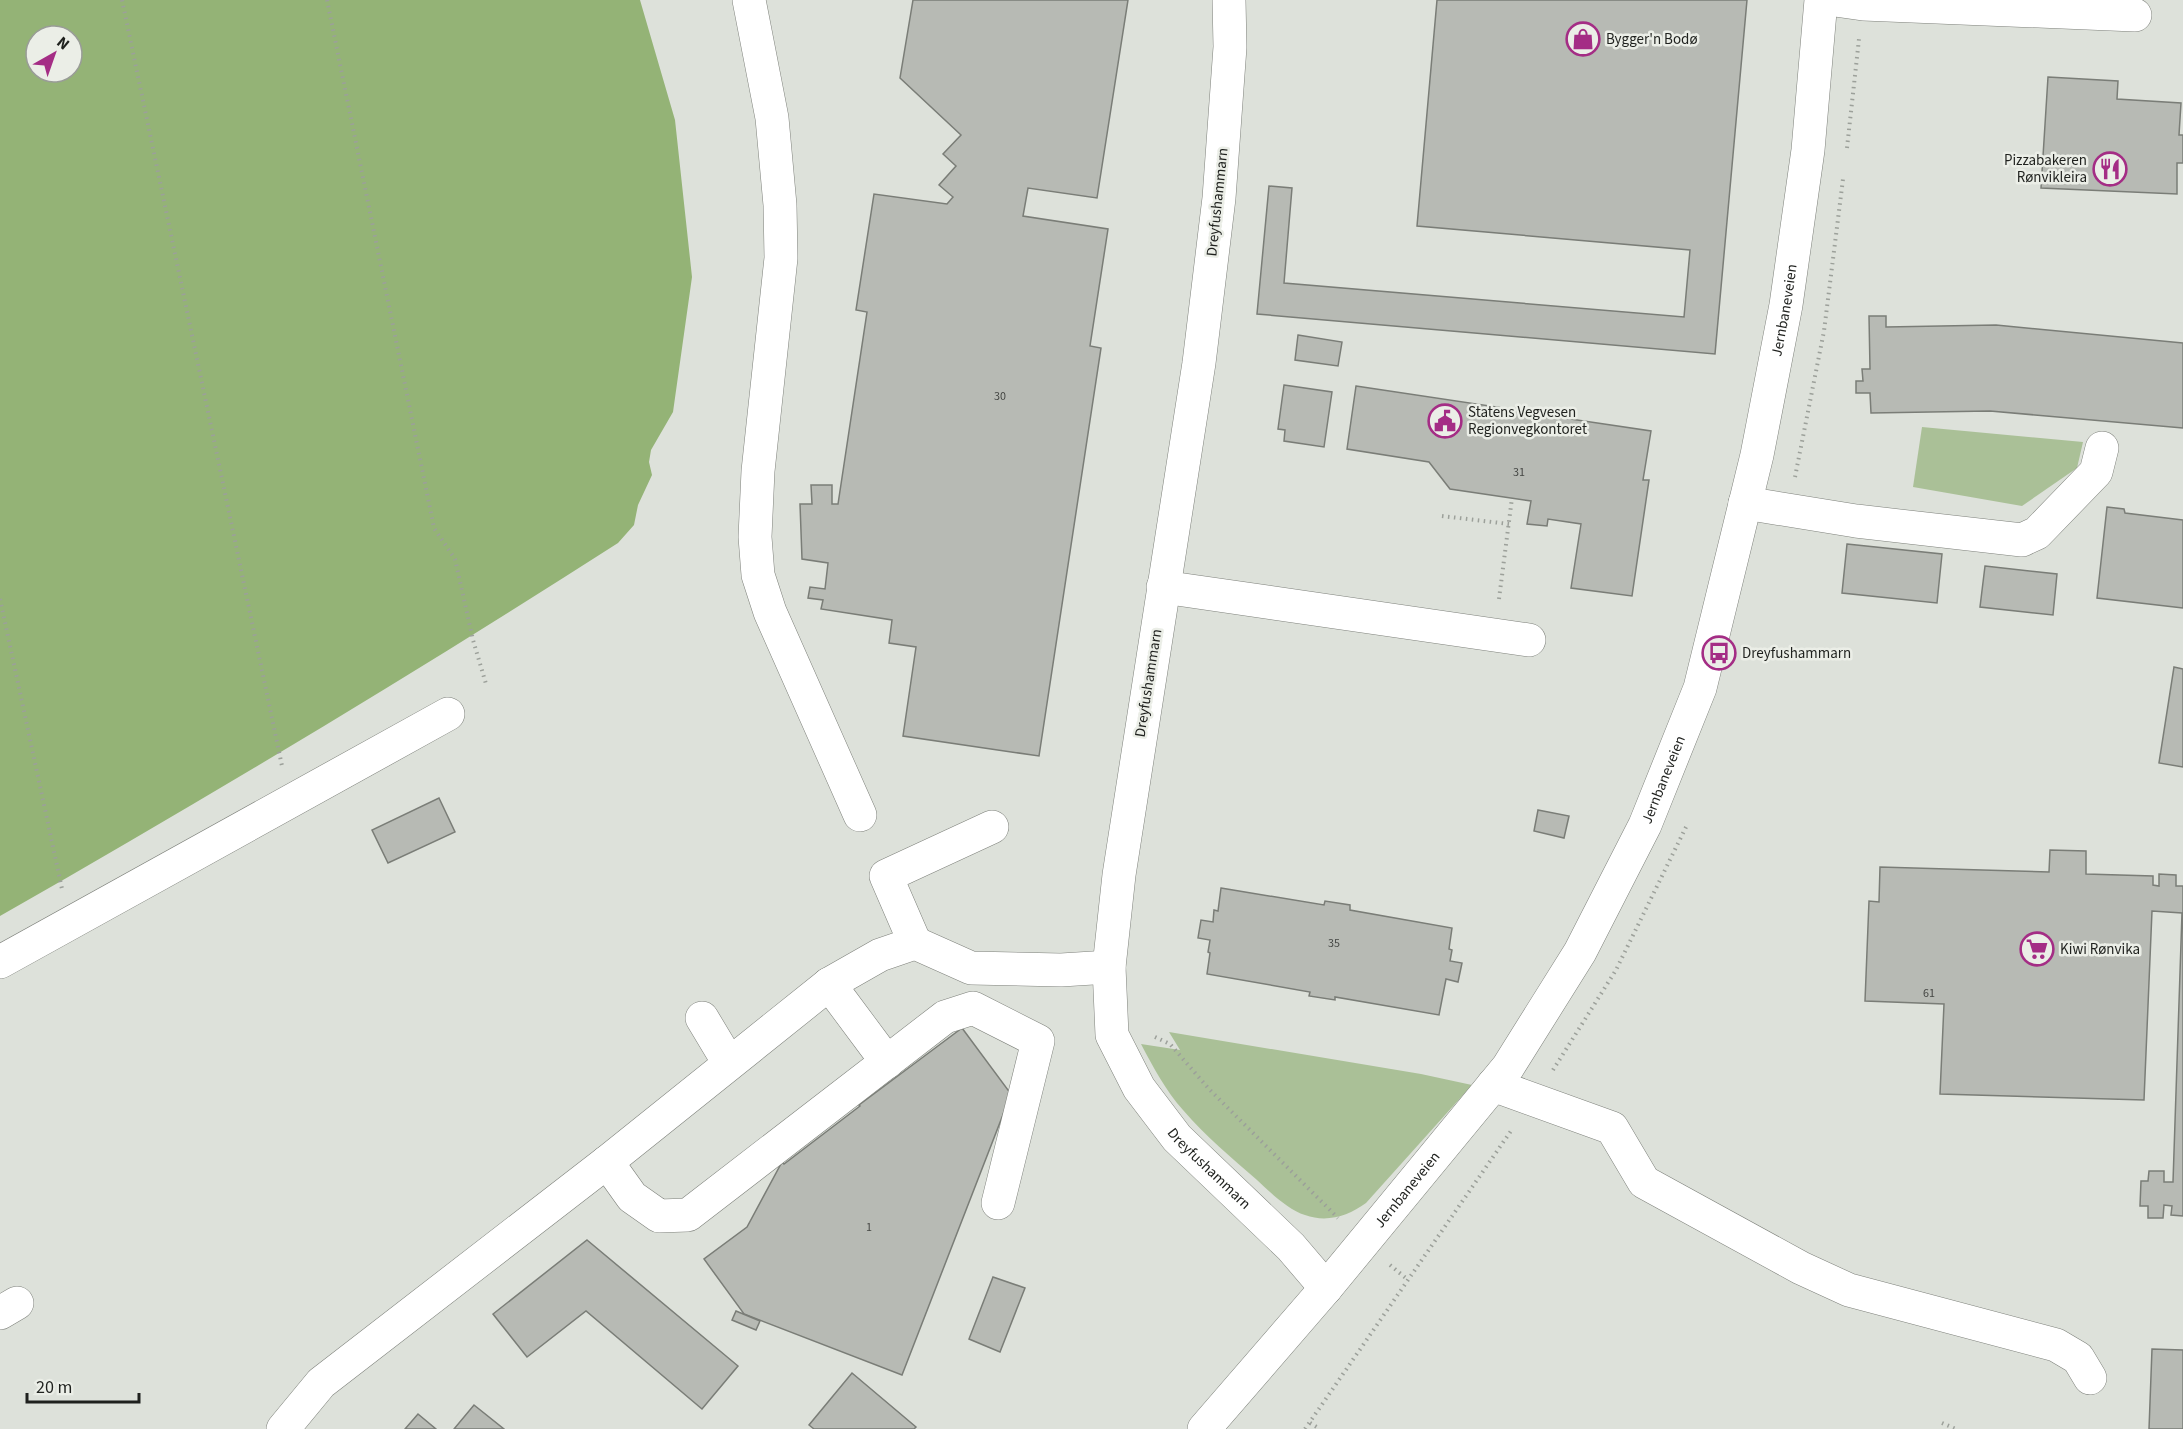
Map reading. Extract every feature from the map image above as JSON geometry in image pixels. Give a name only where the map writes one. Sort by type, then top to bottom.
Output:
[{"type":"street","points":[[749,0],[772,118],[780,205],[781,258],[754,537],[758,575],[770,612],[860,815]]},
{"type":"street","name":"Dreyfushammarn","points":[[1229,0],[1230,47],[1219,198],[1199,363],[1119,875],[1109,967],[1112,1035],[1139,1088],[1177,1138],[1291,1247],[1326,1288]]},
{"type":"street","name":"Jernbaneveien","points":[[1204,1429],[1326,1288],[1508,1067],[1580,952],[1645,825],[1700,688],[1757,455],[1786,304],[1808,150],[1821,0]]},
{"type":"street","points":[[1835,0],[1874,4],[2135,15]]},
{"type":"street","points":[[1745,503],[1856,521],[2022,540],[2037,533],[2096,472],[2102,448]]},
{"type":"street","points":[[1163,586],[1529,640]]},
{"type":"street","points":[[0,962],[448,714]]},
{"type":"street","points":[[992,827],[885,876],[915,943],[970,968],[1061,970],[1109,967]]},
{"type":"street","points":[[283,1429],[321,1383],[607,1162],[828,984],[880,955],[915,943]]},
{"type":"street","points":[[828,984],[887,1062]]},
{"type":"street","points":[[607,1162],[632,1197],[658,1216],[687,1215],[945,1017],[973,1008],[1038,1041],[998,1203]]},
{"type":"street","points":[[702,1018],[729,1063]]},
{"type":"street","points":[[1493,1085],[1612,1128],[1644,1182],[1801,1268],[1849,1290],[2056,1345],[2078,1358],[2090,1378]]},
{"type":"path","points":[[122,0],[277,748]]},
{"type":"path","points":[[327,0],[435,528],[455,559],[473,640],[486,684]]},
{"type":"path","points":[[1495,635],[1512,498]]},
{"type":"path","points":[[1442,516],[1509,524]]},
{"type":"path","points":[[0,599],[60,885]]},
{"type":"path","points":[[1146,1033],[1170,1044],[1209,1089],[1343,1223]]},
{"type":"path","points":[[1390,1264],[1407,1279]]},
{"type":"path","points":[[1310,1423],[1320,1429]]},
{"type":"path","points":[[1942,1423],[1956,1429]]},
{"type":"shaded area","points":[[0,0],[640,0],[675,120],[692,277],[673,412],[651,450],[649,462],[652,475],[638,505],[634,525],[618,543],[388,687],[0,916]]},
{"type":"shaded area","points":[[1922,427],[2083,442],[2077,468],[2022,506],[1913,487]]},
{"type":"shaded area","points":[[1169,1032],[1421,1074],[1472,1085],[1366,1203],[1337,1217],[1313,1217],[1299,1213],[1273,1195],[1209,1138],[1177,1103],[1141,1044],[1180,1050]]},
{"type":"building","points":[[913,0],[1128,0],[1097,198],[1028,188],[1023,216],[1108,229],[1090,346],[1101,348],[1039,756],[903,736],[916,647],[889,643],[892,620],[821,609],[823,600],[808,598],[810,587],[825,589],[828,563],[802,559],[800,504],[812,504],[811,485],[832,485],[832,504],[838,504],[867,312],[856,310],[874,194],[947,204],[953,197],[939,185],[956,166],[943,154],[961,135],[900,78]]},
{"type":"building","points":[[1437,0],[1747,0],[1715,354],[1257,314],[1269,186],[1292,188],[1284,283],[1684,317],[1690,250],[1417,226]]},
{"type":"building","points":[[2048,77],[2118,81],[2117,99],[2181,103],[2179,135],[2183,135],[2183,163],[2177,163],[2177,194],[2041,188]]},
{"type":"building","points":[[1869,316],[1886,316],[1886,327],[1996,325],[2183,343],[2183,428],[1990,411],[1871,413],[1870,393],[1856,393],[1856,381],[1863,381],[1862,369],[1870,369]]},
{"type":"building","points":[[1298,335],[1342,342],[1338,366],[1295,360]]},
{"type":"building","points":[[1284,385],[1332,392],[1324,447],[1284,441],[1285,430],[1278,429]]},
{"type":"building","points":[[1356,386],[1516,410],[1516,408],[1544,412],[1543,415],[1651,431],[1643,480],[1649,480],[1632,596],[1571,588],[1581,524],[1548,519],[1547,526],[1527,524],[1531,501],[1450,489],[1429,462],[1347,449]]},
{"type":"building","points":[[2107,507],[2124,509],[2125,513],[2183,520],[2183,608],[2097,598]]},
{"type":"building","points":[[1847,544],[1942,554],[1937,603],[1842,593]]},
{"type":"building","points":[[1985,566],[2057,574],[2053,615],[1980,607]]},
{"type":"building","points":[[2174,667],[2183,669],[2183,767],[2159,763]]},
{"type":"building","points":[[439,798],[455,832],[388,863],[372,830]]},
{"type":"building","points":[[1538,810],[1569,816],[1564,838],[1534,831]]},
{"type":"building","points":[[2050,850],[2086,851],[2086,874],[2153,876],[2153,885],[2159,886],[2159,874],[2176,875],[2176,886],[2183,886],[2183,1216],[2171,1215],[2172,1206],[2164,1205],[2163,1218],[2148,1218],[2148,1206],[2140,1206],[2141,1181],[2148,1181],[2149,1171],[2164,1171],[2164,1182],[2173,1182],[2182,913],[2152,911],[2144,1100],[1940,1094],[1944,1004],[1865,1001],[1869,901],[1879,902],[1880,867],[2049,872]]},
{"type":"building","points":[[1221,888],[1324,905],[1325,901],[1350,905],[1350,910],[1452,928],[1450,961],[1462,963],[1458,982],[1446,979],[1439,1015],[1335,997],[1335,1000],[1309,996],[1310,992],[1207,974],[1210,940],[1198,938],[1201,920],[1213,922],[1214,910],[1218,911]]},
{"type":"building","points":[[962,1028],[1011,1094],[902,1375],[744,1314],[704,1259],[747,1227],[782,1162],[784,1164]]},
{"type":"building","points":[[587,1240],[738,1366],[702,1409],[586,1311],[527,1357],[493,1314]]},
{"type":"building","points":[[993,1277],[1025,1288],[1000,1352],[969,1339]]},
{"type":"building","points":[[736,1311],[760,1321],[756,1330],[732,1320]]},
{"type":"building","points":[[2152,1349],[2183,1350],[2183,1429],[2149,1429]]},
{"type":"building","points":[[852,1373],[916,1427],[914,1429],[814,1429],[809,1425]]},
{"type":"building","points":[[474,1405],[504,1429],[454,1429]]},
{"type":"building","points":[[418,1414],[436,1429],[405,1429]]},
{"type":"place","name":"Bygger'n Bodø","points":[[1583,39]]},
{"type":"place","name":"Pizzabakeren Rønvikleira","points":[[2110,169]]},
{"type":"place","name":"Statens Vegvesen Regionvegkontoret","points":[[1445,421]]},
{"type":"place","name":"Dreyfushammarn","points":[[1719,653]]},
{"type":"place","name":"Kiwi Rønvika","points":[[2037,949]]}]
